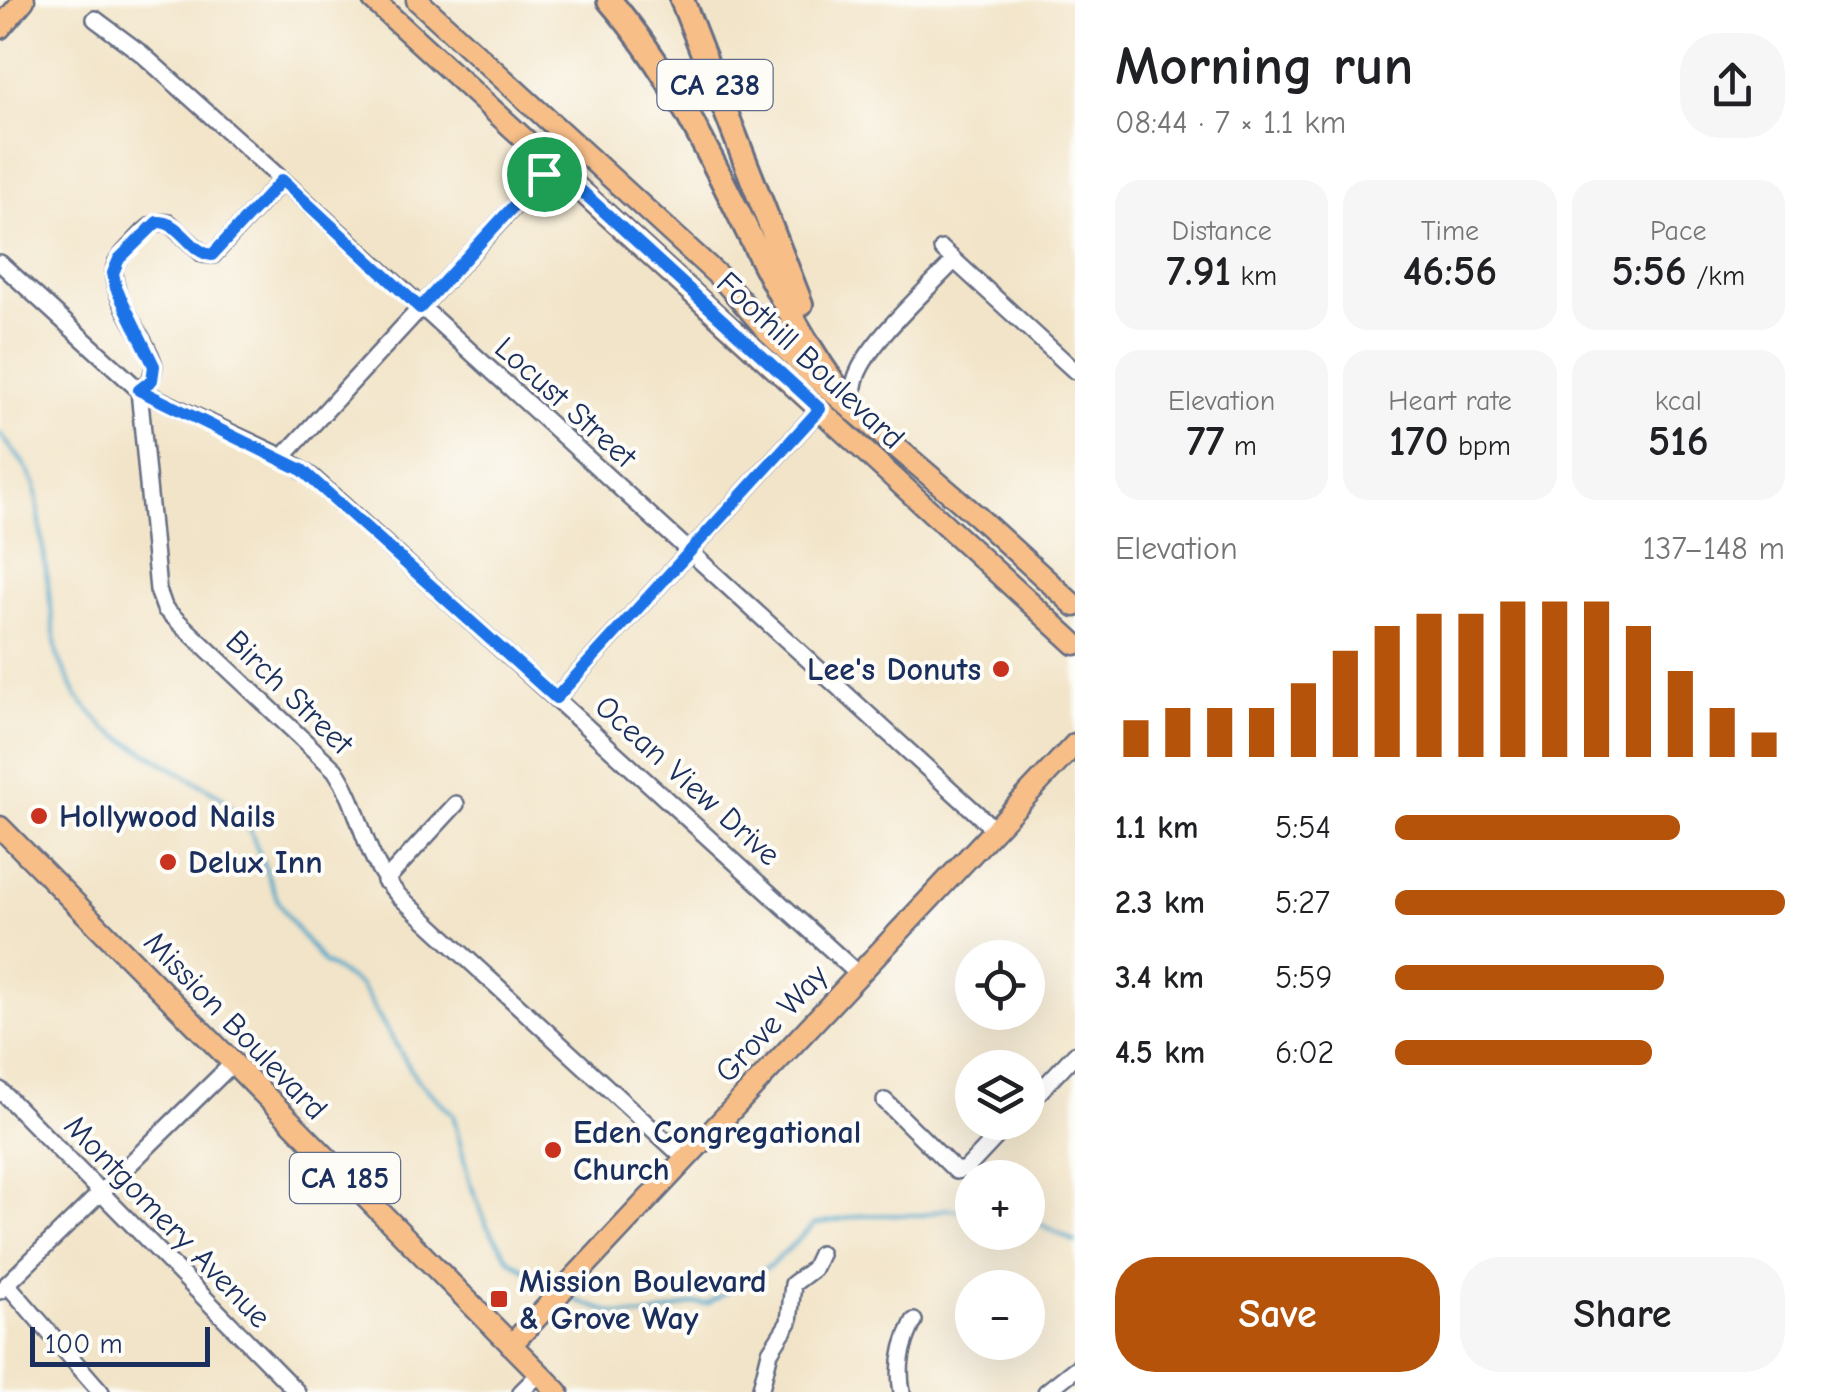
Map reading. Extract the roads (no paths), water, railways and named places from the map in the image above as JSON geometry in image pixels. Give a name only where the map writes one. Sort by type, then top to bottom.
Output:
[{"type":"highway","points":[[609,0],[650,51],[688,110],[808,346],[854,410]]},
{"type":"highway","name":"CA 238","points":[[682,0],[814,337],[854,410]]},
{"type":"highway","points":[[692,0],[748,169]]},
{"type":"main road","points":[[0,28],[24,0]]},
{"type":"main road","name":"Foothill Boulevard","points":[[373,0],[1075,644]]},
{"type":"main road","name":"Foothill Boulevard","points":[[417,0],[724,280],[786,351],[1075,606]]},
{"type":"main road","name":"Grove Way","points":[[511,1344],[1075,744]]},
{"type":"main road","name":"Mission Boulevard","points":[[0,827],[558,1392]]},
{"type":"street","name":"Locust Street","points":[[95,19],[142,54],[282,180],[996,831]]},
{"type":"street","points":[[282,457],[552,164]]},
{"type":"street","name":"Birch Street","points":[[282,180],[212,255],[203,254],[163,221],[151,225],[119,259],[113,273],[116,288],[154,366],[152,380],[139,390],[161,600],[171,617],[335,770],[351,798],[368,853],[412,910],[684,1158]]},
{"type":"street","points":[[854,410],[854,388],[861,368],[948,255],[1075,371]]},
{"type":"street","points":[[0,263],[139,390]]},
{"type":"street","name":"Ocean View Drive","points":[[139,390],[282,457],[312,477],[858,974]]},
{"type":"street","points":[[556,698],[820,409]]},
{"type":"street","points":[[386,881],[456,804]]},
{"type":"street","points":[[1045,1086],[1075,1054]]},
{"type":"street","points":[[101,1392],[4,1287],[232,1064]]},
{"type":"street","name":"Montgomery Avenue","points":[[0,1090],[296,1392]]},
{"type":"street","points":[[885,1100],[956,1171],[966,1169],[993,1140]]},
{"type":"street","points":[[760,1392],[773,1344],[789,1322],[793,1284],[813,1269],[820,1254]]},
{"type":"street","points":[[902,1392],[902,1344],[914,1321]]},
{"type":"street","points":[[1046,1392],[1075,1369]]},
{"type":"street","points":[[521,1392],[539,1374]]},
{"type":"waterway","points":[[0,434],[35,485],[57,654],[77,697],[106,729],[220,796],[248,825],[278,901],[292,923],[323,962],[361,986],[417,1080],[453,1114],[469,1180],[487,1226],[509,1259],[555,1290]]},
{"type":"waterway","points":[[568,1297],[630,1315],[652,1315],[686,1305],[707,1304],[771,1265],[815,1224],[864,1215],[923,1215],[955,1210]]},
{"type":"waterway","points":[[1045,1226],[1075,1242]]},
{"type":"place","name":"Lee's Donuts","points":[[1001,669]]},
{"type":"place","name":"Hollywood Nails","points":[[39,816]]},
{"type":"place","name":"Delux Inn","points":[[168,862]]},
{"type":"place","name":"Eden Congregational Church","points":[[553,1150]]},
{"type":"place","name":"Mission Boulevard & Grove Way","points":[[499,1299]]}]
